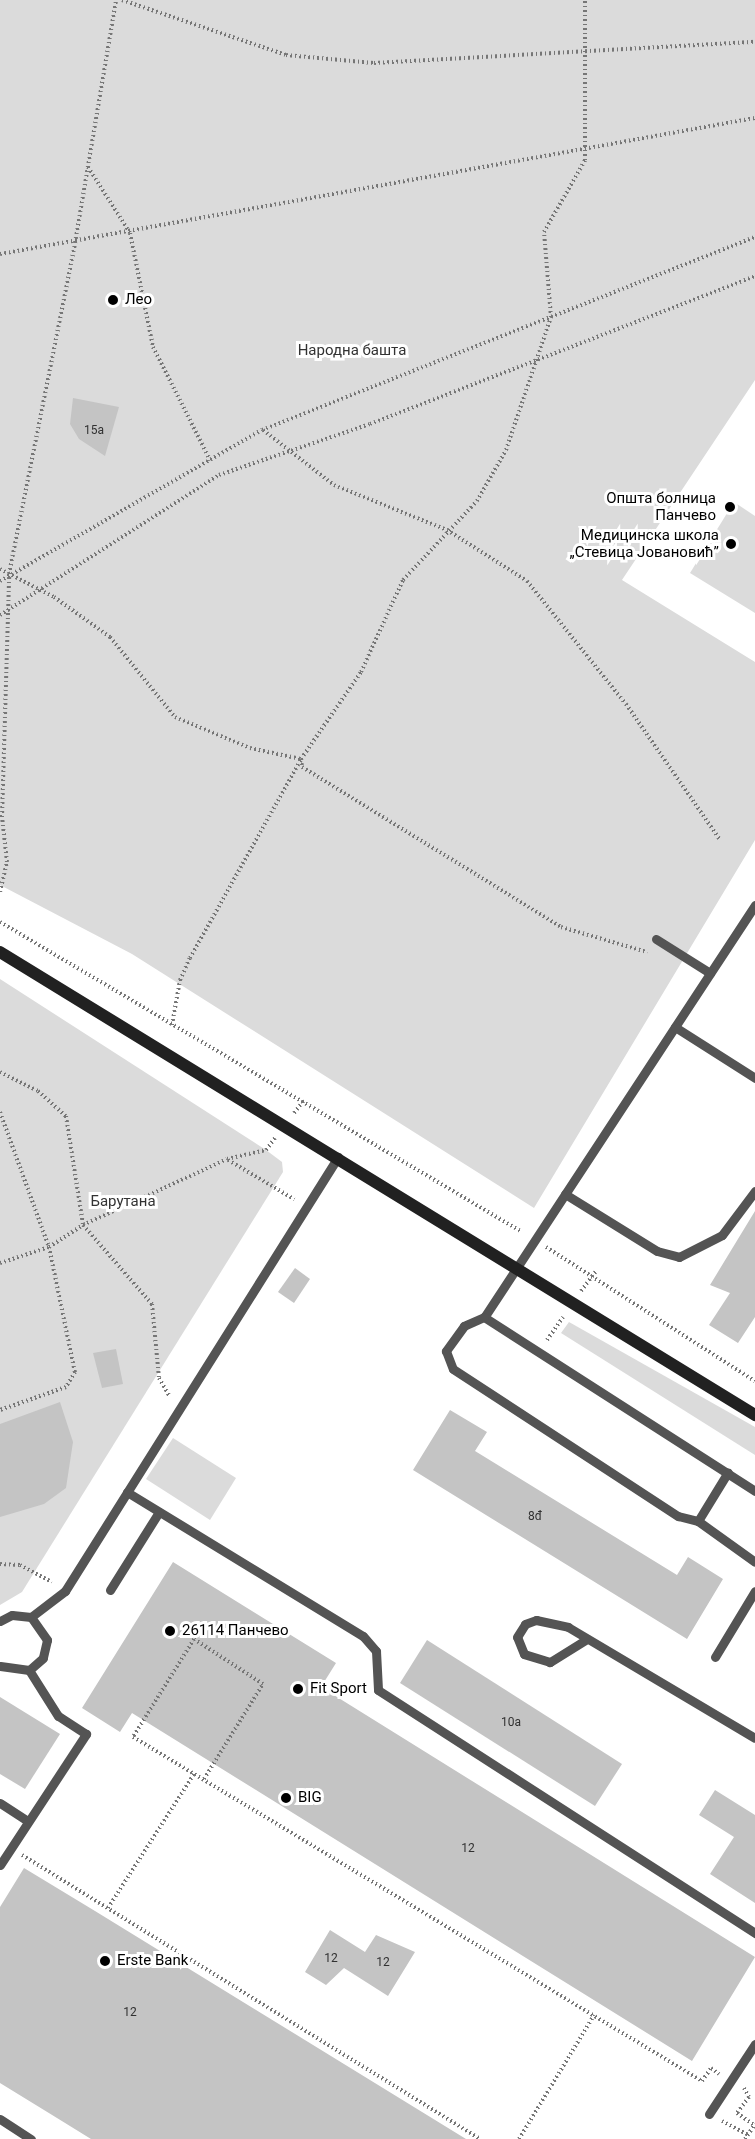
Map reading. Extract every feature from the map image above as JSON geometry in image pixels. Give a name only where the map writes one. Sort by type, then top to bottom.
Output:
[{"type":"street","points":[[0,952],[286,1125],[755,1415]]},
{"type":"lane","points":[[755,905],[484,1317],[453,1339],[446,1351],[453,1369],[678,1516],[698,1521],[755,1562]]},
{"type":"lane","points":[[656,939],[711,973]]},
{"type":"lane","points":[[675,1027],[755,1078]]},
{"type":"lane","points":[[31,1617],[65,1591],[303,1205],[338,1157]]},
{"type":"lane","points":[[565,1194],[657,1251],[679,1257],[722,1235],[755,1191]]},
{"type":"lane","points":[[484,1317],[755,1491]]},
{"type":"lane","points":[[698,1521],[728,1472]]},
{"type":"lane","points":[[128,1492],[363,1636],[375,1652],[378,1690],[755,1933]]},
{"type":"lane","points":[[110,1590],[159,1512]]},
{"type":"lane","points":[[715,1657],[755,1591]]},
{"type":"lane","points":[[0,1622],[12,1615],[31,1617],[44,1631],[46,1649],[29,1670]]},
{"type":"lane","points":[[587,1639],[550,1662],[524,1654],[517,1638],[525,1624],[541,1619],[587,1639],[755,1738]]},
{"type":"lane","points":[[0,1666],[29,1670],[58,1716],[86,1734],[0,1865]]},
{"type":"lane","points":[[0,1803],[28,1821]]},
{"type":"lane","points":[[709,2114],[755,2044]]},
{"type":"lane","points":[[0,2119],[32,2139]]},
{"type":"path","points":[[0,892],[6,862],[2,818],[9,574],[75,243],[116,0]]},
{"type":"path","points":[[122,0],[286,55],[374,63],[755,42]]},
{"type":"path","points":[[172,1025],[180,980],[301,759],[361,672],[403,580],[447,530],[477,501],[506,450],[533,361],[550,317],[544,232],[575,181],[585,150],[585,0]]},
{"type":"path","points":[[0,254],[75,243],[755,118]]},
{"type":"path","points":[[88,167],[130,233],[153,347],[210,460]]},
{"type":"path","points":[[0,581],[262,430],[755,237]]},
{"type":"path","points":[[0,615],[43,592],[179,498],[219,475],[287,448],[370,424],[755,276]]},
{"type":"path","points":[[262,430],[334,485],[447,530],[536,589],[626,704],[720,840]]},
{"type":"path","points":[[0,569],[43,592],[110,637],[175,717],[250,748],[301,759]]},
{"type":"path","points":[[301,759],[302,767],[561,927],[648,952]]},
{"type":"path","points":[[0,922],[534,1239],[755,1381]]},
{"type":"path","points":[[0,1072],[38,1091],[66,1116],[83,1225],[152,1304],[159,1378],[177,1411]]},
{"type":"path","points":[[0,1112],[49,1247],[73,1383],[0,1410]]},
{"type":"path","points":[[0,1263],[49,1247],[83,1225],[227,1160],[266,1150],[286,1125]]},
{"type":"path","points":[[227,1160],[303,1205]]},
{"type":"path","points":[[0,1564],[35,1571],[65,1591]]},
{"type":"path","points":[[204,1779],[263,1684],[194,1639],[133,1737],[702,2080],[711,2068],[750,2093],[737,2113],[754,2124],[747,2137],[709,2114]]},
{"type":"path","points":[[108,1908],[194,1774]]},
{"type":"path","points":[[10,1848],[480,2139]]},
{"type":"path","points":[[519,2139],[594,2015]]},
{"type":"green space","name":"Народна башта","points":[[0,0],[755,0],[755,380],[622,580],[755,662],[755,840],[534,1208],[132,954],[0,885]]},
{"type":"green space","name":"Медицинска школа „Стевица Јовановић”","points":[[734,502],[755,516],[755,613],[690,573]]},
{"type":"green space","name":"Барутана","points":[[0,979],[266,1150],[282,1162],[283,1172],[22,1592],[0,1605]]},
{"type":"green space","points":[[569,1322],[755,1427],[755,1455],[561,1333]]},
{"type":"green space","points":[[173,1438],[236,1478],[210,1520],[146,1479]]},
{"type":"building","points":[[73,398],[119,407],[105,456],[79,439],[70,424]]},
{"type":"building","points":[[755,1211],[755,1317],[738,1343],[709,1325],[730,1293],[710,1285]]},
{"type":"building","points":[[295,1268],[310,1279],[294,1303],[278,1292]]},
{"type":"building","points":[[116,1349],[123,1384],[102,1388],[93,1353]]},
{"type":"building","points":[[60,1402],[73,1442],[66,1488],[44,1504],[0,1517],[0,1424]]},
{"type":"building","points":[[450,1410],[487,1432],[475,1451],[677,1575],[688,1557],[723,1579],[687,1639],[413,1470]]},
{"type":"building","points":[[173,1562],[336,1663],[321,1687],[755,1957],[692,2061],[132,1713],[120,1732],[82,1708]]},
{"type":"building","points":[[427,1640],[622,1764],[595,1806],[400,1683]]},
{"type":"building","points":[[0,1697],[60,1734],[25,1789],[0,1774]]},
{"type":"building","points":[[715,1790],[755,1815],[755,1903],[710,1874],[734,1837],[699,1815]]},
{"type":"building","points":[[24,1868],[466,2139],[91,2139],[0,2083],[0,1907]]},
{"type":"building","points":[[330,1930],[365,1952],[376,1935],[415,1952],[388,1996],[344,1968],[326,1985],[305,1972]]},
{"type":"place","name":"Лео","points":[[113,300]]},
{"type":"place","name":"Општа болница Панчево","points":[[730,507]]},
{"type":"place","name":"Медицинска школа „Стевица Јовановић”","points":[[731,544]]},
{"type":"place","name":"26114 Панчево","points":[[170,1631]]},
{"type":"place","name":"Fit Sport","points":[[298,1689]]},
{"type":"place","name":"BIG","points":[[286,1798]]},
{"type":"place","name":"Erste Bank","points":[[105,1961]]}]
